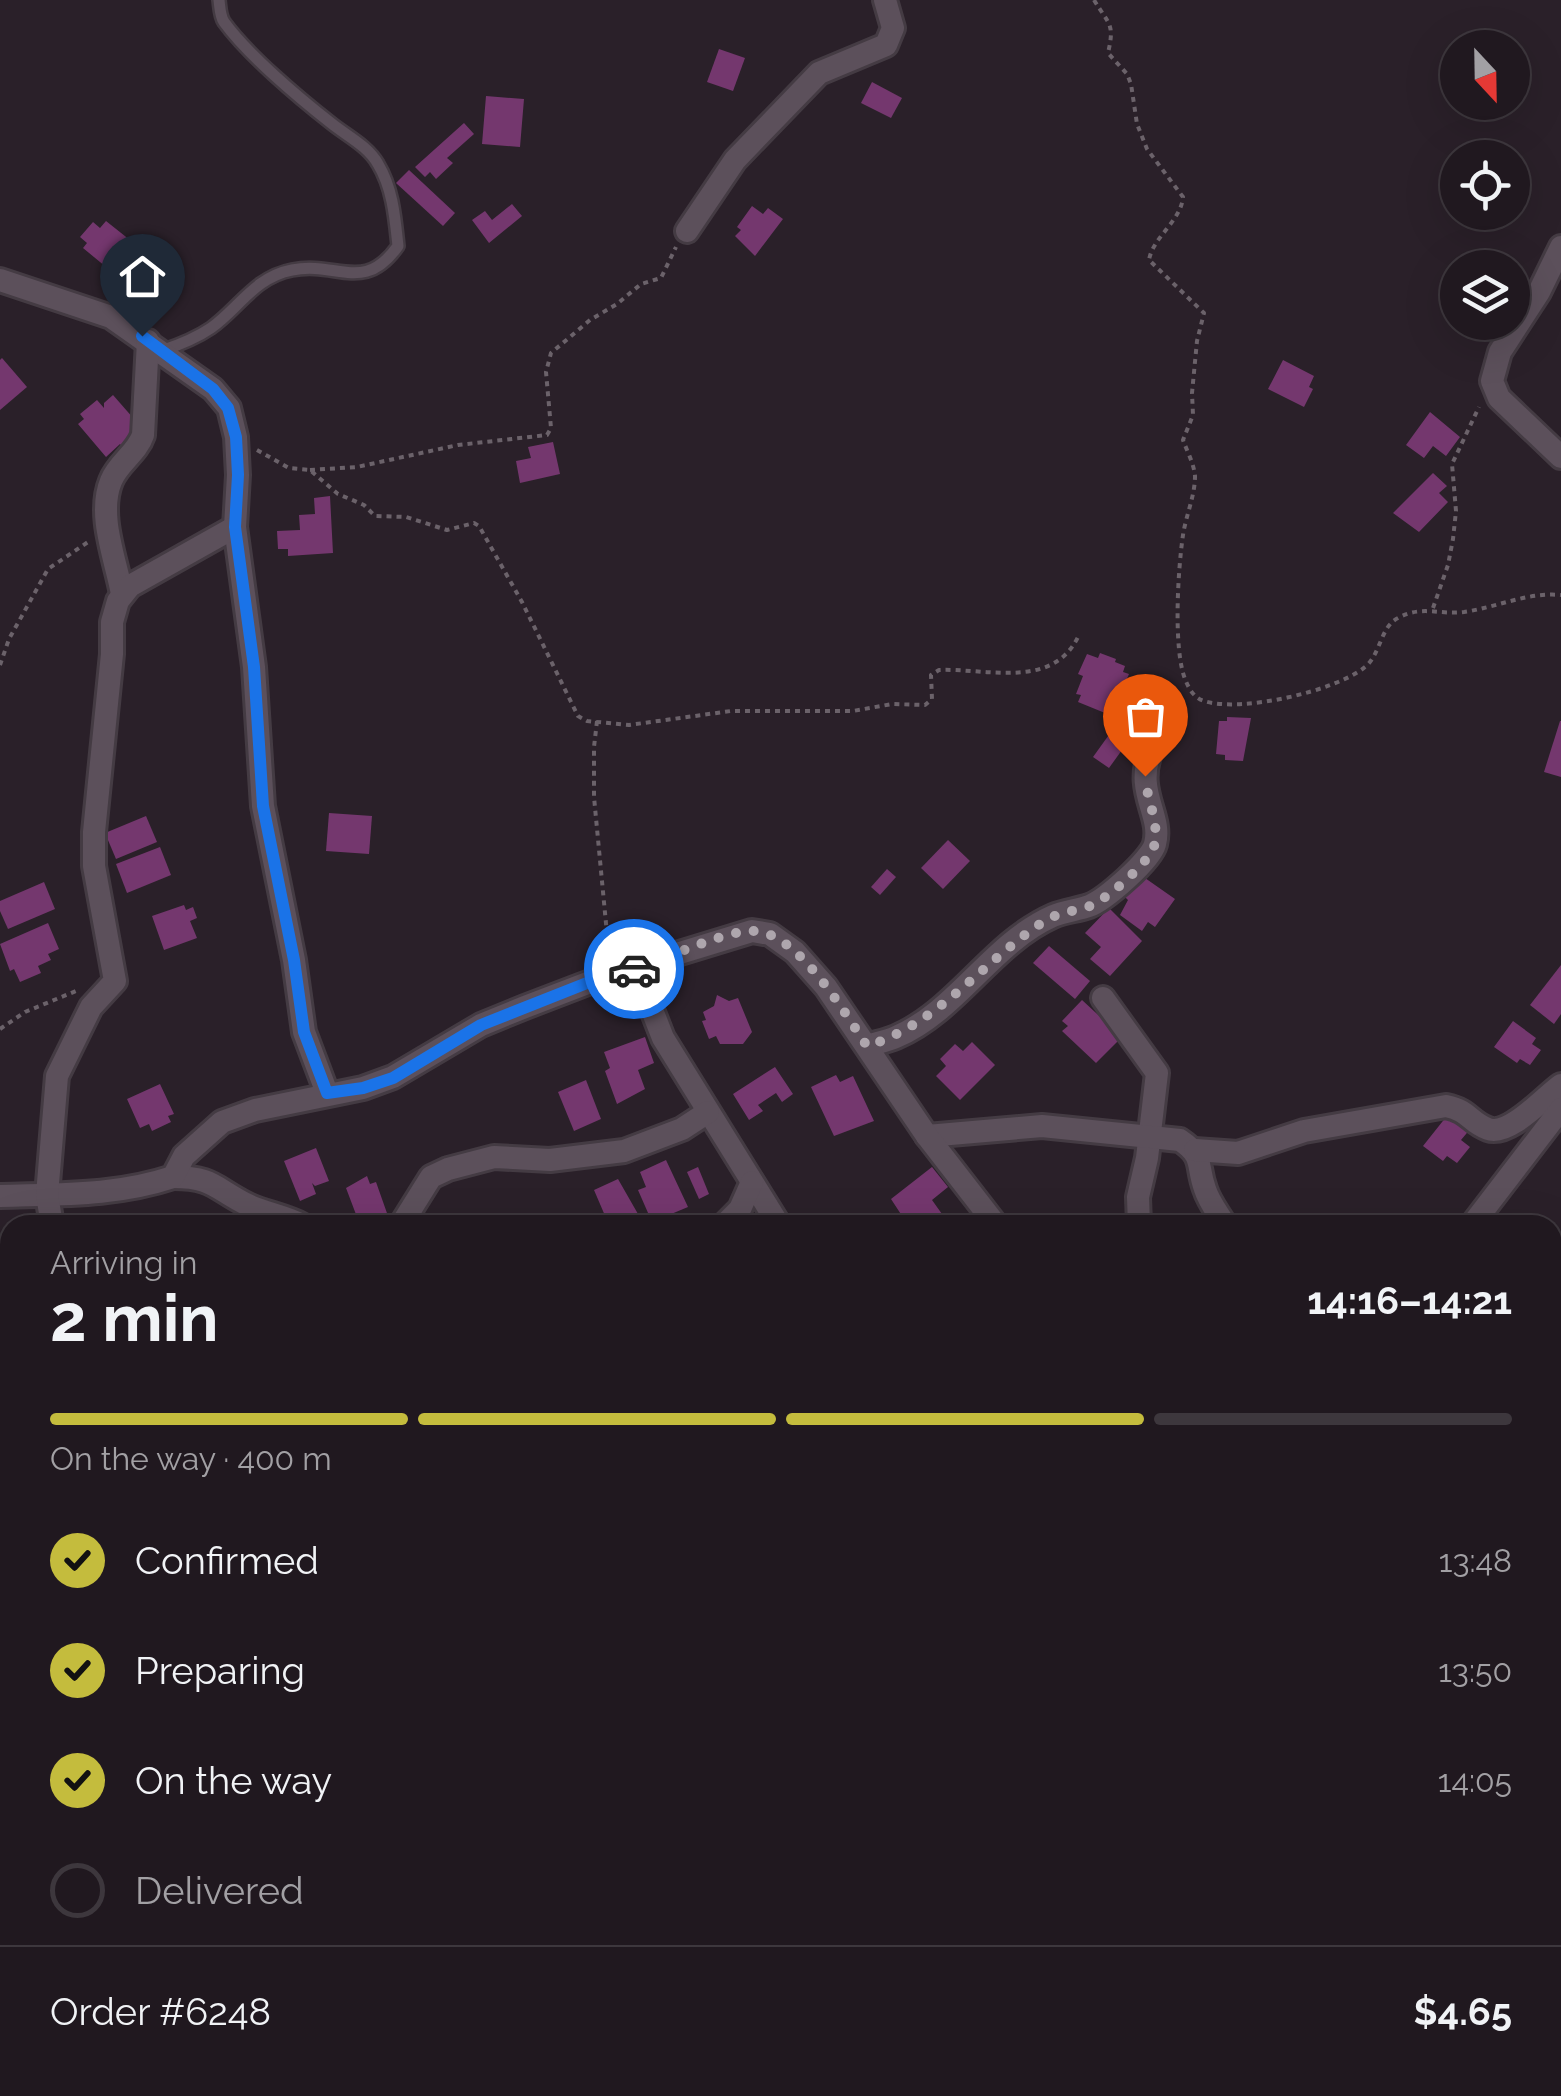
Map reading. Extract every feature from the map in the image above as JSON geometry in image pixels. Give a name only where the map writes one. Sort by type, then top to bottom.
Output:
[{"type":"street","points":[[688,231],[735,160],[819,74],[886,44],[894,28],[885,0]]},
{"type":"street","points":[[1561,246],[1539,292],[1500,352],[1492,381],[1498,398],[1561,457]]},
{"type":"street","points":[[0,280],[88,308],[155,346],[213,389],[228,408],[236,437],[235,527],[254,667],[263,806],[294,960],[304,1032],[327,1093]]},
{"type":"street","points":[[122,594],[107,500],[113,477],[140,445],[155,346]]},
{"type":"street","points":[[50,1215],[47,1195],[57,1076],[91,1008],[115,981],[94,866],[112,622],[122,594],[130,586],[235,527]]},
{"type":"street","points":[[867,1046],[898,1036],[1011,944],[1052,916],[1092,905],[1148,857],[1155,846],[1145,776],[1152,748]]},
{"type":"street","points":[[173,1177],[184,1156],[222,1122],[255,1110],[393,1078],[481,1025],[611,974],[752,931],[770,934],[795,952],[826,987],[928,1136],[988,1215]]},
{"type":"street","points":[[636,969],[663,1038],[773,1215]]},
{"type":"street","points":[[1102,998],[1157,1073],[1139,1215]]},
{"type":"street","points":[[928,1136],[1042,1126],[1180,1140],[1195,1150],[1238,1153],[1304,1131],[1446,1106],[1464,1110],[1488,1129],[1499,1130],[1528,1113],[1561,1085]]},
{"type":"street","points":[[1480,1215],[1561,1108]]},
{"type":"street","points":[[407,1215],[431,1176],[448,1170],[494,1158],[550,1160],[624,1151],[682,1129],[708,1112]]},
{"type":"street","points":[[1195,1150],[1201,1162],[1203,1184],[1220,1215]]},
{"type":"street","points":[[0,1196],[82,1195],[140,1188],[173,1177],[197,1177],[216,1184],[249,1206],[274,1215]]},
{"type":"street","points":[[734,1215],[752,1182]]},
{"type":"lane","points":[[155,346],[187,343],[213,326],[266,279],[312,268],[373,272],[398,246],[390,190],[377,161],[243,42],[221,19],[218,0]]},
{"type":"path","points":[[1094,0],[1110,23],[1113,32],[1108,53],[1131,84],[1137,124],[1146,150],[1183,197],[1182,206],[1153,247],[1149,260],[1204,313],[1197,340],[1193,415],[1184,433],[1195,474],[1179,590],[1184,676],[1193,694],[1204,701],[1254,702],[1318,690],[1365,667],[1375,656],[1388,624],[1410,612],[1467,612],[1540,593],[1561,594]]},
{"type":"path","points":[[236,437],[276,464],[310,470],[357,467],[458,445],[547,435],[551,414],[546,372],[552,353],[641,284],[660,278],[688,231]]},
{"type":"path","points":[[1432,610],[1453,539],[1456,510],[1452,464],[1492,381]]},
{"type":"path","points":[[310,470],[338,494],[364,505],[375,516],[406,517],[447,530],[474,523],[479,526],[522,602],[578,716],[598,721],[629,725],[731,711],[853,711],[892,704],[925,705],[932,699],[931,675],[939,670],[1019,673],[1048,667],[1062,661],[1078,637]]},
{"type":"path","points":[[0,665],[9,639],[48,568],[68,552],[97,538],[108,517]]},
{"type":"path","points":[[598,721],[594,797],[611,974]]},
{"type":"path","points":[[0,1028],[76,990]]},
{"type":"building","points":[[719,49],[745,58],[733,91],[707,82]]},
{"type":"building","points":[[872,82],[902,98],[891,118],[861,103]]},
{"type":"building","points":[[486,96],[524,99],[520,147],[482,144]]},
{"type":"building","points":[[464,123],[474,134],[447,158],[453,163],[436,179],[430,172],[425,177],[415,167]]},
{"type":"building","points":[[409,170],[455,213],[443,226],[396,183]]},
{"type":"building","points":[[512,204],[522,216],[489,243],[472,220],[485,211],[492,220]]},
{"type":"building","points":[[752,206],[763,214],[768,208],[783,219],[755,256],[735,236]]},
{"type":"building","points":[[106,221],[140,248],[117,276],[83,248],[87,243],[80,237],[93,222],[100,228]]},
{"type":"building","points":[[151,252],[179,279],[172,287],[178,293],[169,303],[163,297],[156,305],[127,280]]},
{"type":"building","points":[[0,360],[27,387],[0,410]]},
{"type":"building","points":[[1283,360],[1314,376],[1309,387],[1313,389],[1304,407],[1268,389]]},
{"type":"building","points":[[113,395],[134,419],[131,421],[138,430],[126,451],[120,444],[106,457],[78,424],[84,419],[80,414],[97,400],[104,408]]},
{"type":"building","points":[[1430,412],[1460,437],[1446,456],[1433,446],[1424,458],[1406,445]]},
{"type":"building","points":[[553,442],[560,474],[520,483],[516,461],[531,458],[528,447]]},
{"type":"building","points":[[1433,473],[1447,486],[1439,493],[1448,502],[1419,532],[1393,513]]},
{"type":"building","points":[[330,496],[333,553],[288,556],[288,549],[278,549],[277,531],[300,530],[299,515],[315,514],[314,498]]},
{"type":"building","points":[[1100,653],[1116,659],[1125,666],[1123,672],[1129,674],[1123,688],[1117,686],[1114,692],[1121,695],[1115,711],[1107,708],[1105,713],[1078,702],[1081,695],[1076,694],[1083,676],[1078,674],[1087,654],[1098,658]]},
{"type":"building","points":[[1164,685],[1185,703],[1180,708],[1188,714],[1167,739],[1151,725],[1149,728],[1133,710],[1153,686],[1159,691]]},
{"type":"building","points":[[1227,717],[1251,718],[1243,761],[1225,760],[1225,755],[1216,754],[1219,721],[1227,721]]},
{"type":"building","points":[[1561,721],[1561,777],[1544,772]]},
{"type":"building","points":[[1111,732],[1127,743],[1109,768],[1093,757]]},
{"type":"building","points":[[329,813],[372,816],[369,854],[326,851]]},
{"type":"building","points":[[146,816],[157,842],[116,859],[105,833]]},
{"type":"building","points":[[948,840],[970,861],[943,889],[921,868]]},
{"type":"building","points":[[160,847],[171,875],[127,893],[116,864]]},
{"type":"building","points":[[887,869],[896,877],[880,895],[871,887]]},
{"type":"building","points":[[1140,878],[1175,899],[1155,927],[1148,922],[1142,931],[1120,915],[1128,900],[1125,897]]},
{"type":"building","points":[[44,882],[55,909],[8,929],[0,901]]},
{"type":"building","points":[[184,905],[186,910],[193,907],[197,918],[190,921],[197,938],[164,950],[152,916]]},
{"type":"building","points":[[1109,908],[1142,941],[1110,976],[1090,959],[1101,947],[1085,933]]},
{"type":"building","points":[[48,923],[59,949],[48,954],[51,960],[38,966],[41,973],[20,982],[14,969],[10,971],[0,944]]},
{"type":"building","points":[[1049,946],[1090,981],[1075,999],[1033,963]]},
{"type":"building","points":[[1561,965],[1561,1014],[1554,1024],[1530,1005]]},
{"type":"building","points":[[717,995],[729,1001],[738,998],[752,1032],[743,1044],[720,1044],[716,1036],[709,1039],[703,1012],[714,1006]]},
{"type":"building","points":[[1082,1000],[1122,1037],[1096,1063],[1062,1031],[1068,1026],[1062,1021]]},
{"type":"building","points":[[1513,1021],[1536,1038],[1532,1044],[1541,1050],[1530,1065],[1520,1059],[1517,1063],[1494,1047]]},
{"type":"building","points":[[645,1037],[654,1063],[638,1070],[645,1089],[617,1104],[605,1071],[610,1068],[604,1052]]},
{"type":"building","points":[[972,1042],[995,1065],[960,1100],[936,1076],[946,1066],[940,1059],[955,1044],[963,1051]]},
{"type":"building","points":[[775,1067],[793,1094],[782,1102],[776,1093],[758,1105],[763,1111],[749,1120],[733,1094]]},
{"type":"building","points":[[836,1075],[840,1082],[853,1076],[874,1121],[834,1136],[811,1087]]},
{"type":"building","points":[[586,1080],[601,1119],[574,1131],[558,1092]]},
{"type":"building","points":[[160,1084],[174,1114],[168,1116],[171,1122],[152,1131],[149,1124],[140,1128],[127,1099]]},
{"type":"building","points":[[1450,1112],[1471,1128],[1461,1140],[1470,1147],[1457,1163],[1447,1156],[1443,1161],[1423,1146]]},
{"type":"building","points":[[316,1148],[329,1181],[315,1186],[312,1183],[316,1194],[300,1201],[284,1161]]},
{"type":"building","points":[[666,1160],[688,1207],[669,1215],[649,1215],[638,1190],[646,1187],[640,1172]]},
{"type":"building","points":[[698,1167],[709,1194],[699,1199],[687,1172]]},
{"type":"building","points":[[932,1167],[948,1187],[932,1200],[941,1215],[901,1215],[891,1199]]},
{"type":"building","points":[[367,1176],[370,1184],[376,1182],[388,1215],[356,1215],[346,1188]]},
{"type":"building","points":[[618,1179],[638,1214],[605,1215],[594,1190]]},
{"type":"way so far","points":[[634,969],[733,934],[770,934],[795,952],[826,987],[867,1046],[898,1036],[1011,944],[1052,916],[1092,905],[1148,857],[1155,846],[1156,833],[1145,776]]},
{"type":"route","points":[[142,336],[213,389],[228,408],[236,437],[235,527],[254,667],[263,806],[294,960],[304,1032],[327,1093],[363,1088],[393,1078],[481,1025],[611,974],[634,969]]}]
